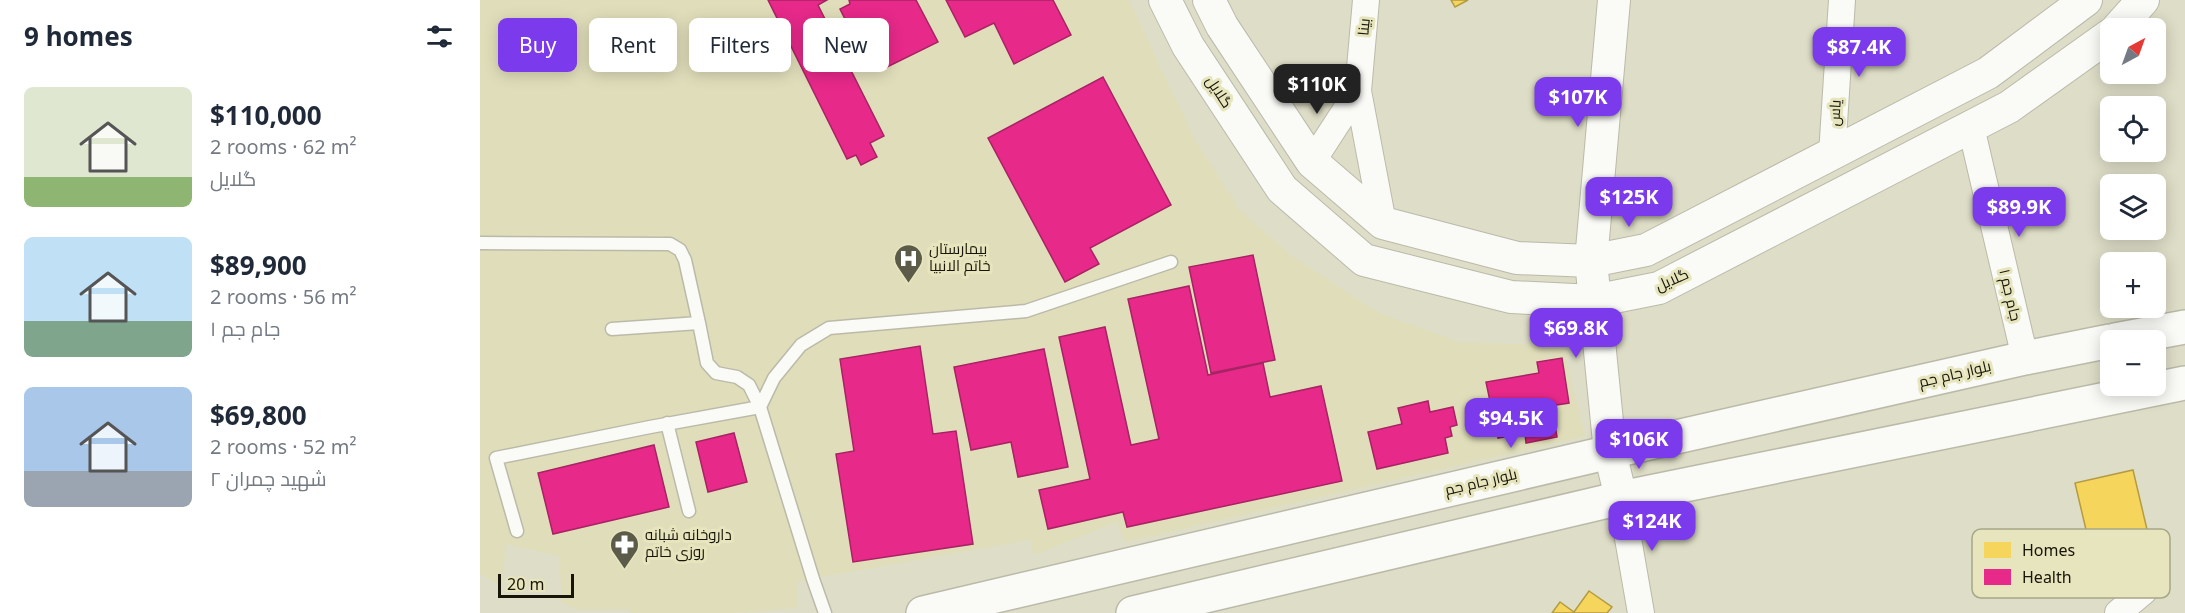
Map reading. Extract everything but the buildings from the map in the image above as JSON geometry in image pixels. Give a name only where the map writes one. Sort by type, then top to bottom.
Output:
[{"type":"main road","points":[[2166,331],[2185,327]]},
{"type":"main road","name":"بلوار جام جم","points":[[923,613],[1610,452],[2100,343]]},
{"type":"main road","points":[[1133,613],[1621,498],[2185,383]]},
{"type":"street","name":"گلایل","points":[[1165,0],[1188,46],[1282,189],[1364,260],[1511,297],[1594,301],[1659,288],[2009,107],[2100,42]]},
{"type":"street","points":[[1209,0],[1222,26],[1312,162],[1383,223],[1517,258],[1591,261],[1646,250],[1988,73],[2086,0]]},
{"type":"street","name":"بینا","points":[[1358,91],[1366,0]]},
{"type":"street","points":[[1614,0],[1591,261],[1610,452],[1621,498],[1641,613]]},
{"type":"street","name":"یاس","points":[[1832,154],[1842,0]]},
{"type":"street","points":[[2127,18],[2143,0]]},
{"type":"street","points":[[1312,162],[1358,91]]},
{"type":"street","points":[[1358,91],[1383,223]]},
{"type":"street","name":"جام جم ۱","points":[[1971,127],[2025,358]]},
{"type":"street","points":[[2118,613],[2136,598]]},
{"type":"lane","points":[[480,243],[670,244],[680,250],[685,260],[707,363],[716,373],[737,377],[749,385],[760,407],[825,613]]},
{"type":"lane","points":[[760,407],[774,378],[801,345],[829,328],[1026,311],[1171,262]]},
{"type":"lane","points":[[612,329],[699,323]]},
{"type":"lane","points":[[517,531],[496,458],[667,423],[760,407]]},
{"type":"lane","points":[[667,423],[689,511]]},
{"type":"shaded area","name":"بیمارستان خاتم الانبیا","points":[[480,0],[1129,0],[1195,140],[1241,211],[1292,256],[1379,313],[1459,342],[1563,346],[1585,436],[1125,542],[1117,522],[1034,555],[1030,540],[798,581],[798,608],[735,613],[632,613],[628,609],[579,610],[562,603],[559,556],[506,544],[502,586],[480,574]]},
{"type":"place","name":"بیمارستان خاتم الانبیا","points":[[908,284]]},
{"type":"place","name":"داروخانه شبانه روزی خاتم","points":[[624,570]]}]
